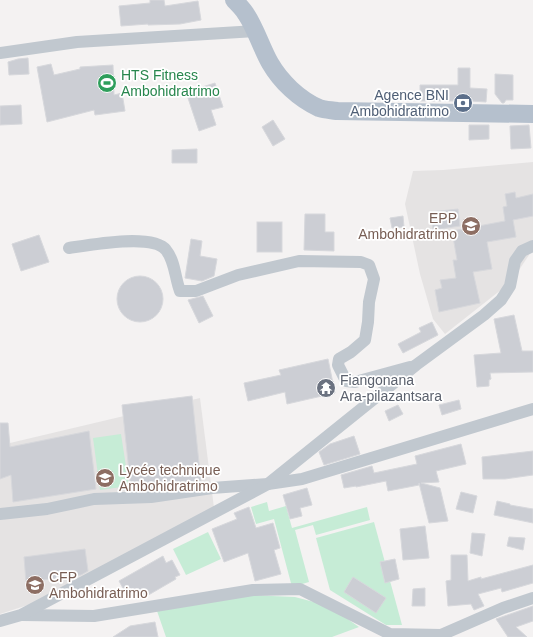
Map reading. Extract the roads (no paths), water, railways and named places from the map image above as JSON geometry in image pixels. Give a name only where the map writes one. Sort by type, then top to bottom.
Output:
[{"type":"main road","points":[[234,0],[246,12],[270,63],[279,77],[309,103],[321,108],[337,111],[533,114]]},
{"type":"street","points":[[0,52],[77,42],[256,32]]},
{"type":"street","points":[[69,248],[109,242],[151,242],[166,249],[174,268],[176,282],[180,291],[196,291],[238,275],[299,261],[362,262],[368,265],[374,279],[369,302],[365,340],[351,352],[339,359],[338,365],[346,381],[355,382],[416,365]]},
{"type":"street","points":[[0,621],[21,615],[268,484],[416,365],[501,300],[510,286],[515,261],[522,251],[533,246]]},
{"type":"street","points":[[0,514],[47,509],[94,499],[151,497],[212,488],[268,484],[302,478],[533,409]]},
{"type":"street","points":[[21,615],[94,616],[253,590],[300,588],[393,636],[441,636],[503,608],[533,598]]},
{"type":"place","name":"HTS Fitness Ambohidratrimo","points":[[107,83]]},
{"type":"place","name":"Agence BNI Ambohidratrimo","points":[[463,103]]},
{"type":"place","name":"EPP Ambohidratrimo","points":[[471,226]]},
{"type":"place","name":"Fiangonana Ara-pilazantsara","points":[[326,388]]},
{"type":"place","name":"Lycée technique Ambohidratrimo","points":[[105,478]]},
{"type":"place","name":"CFP Ambohidratrimo","points":[[35,585]]}]
